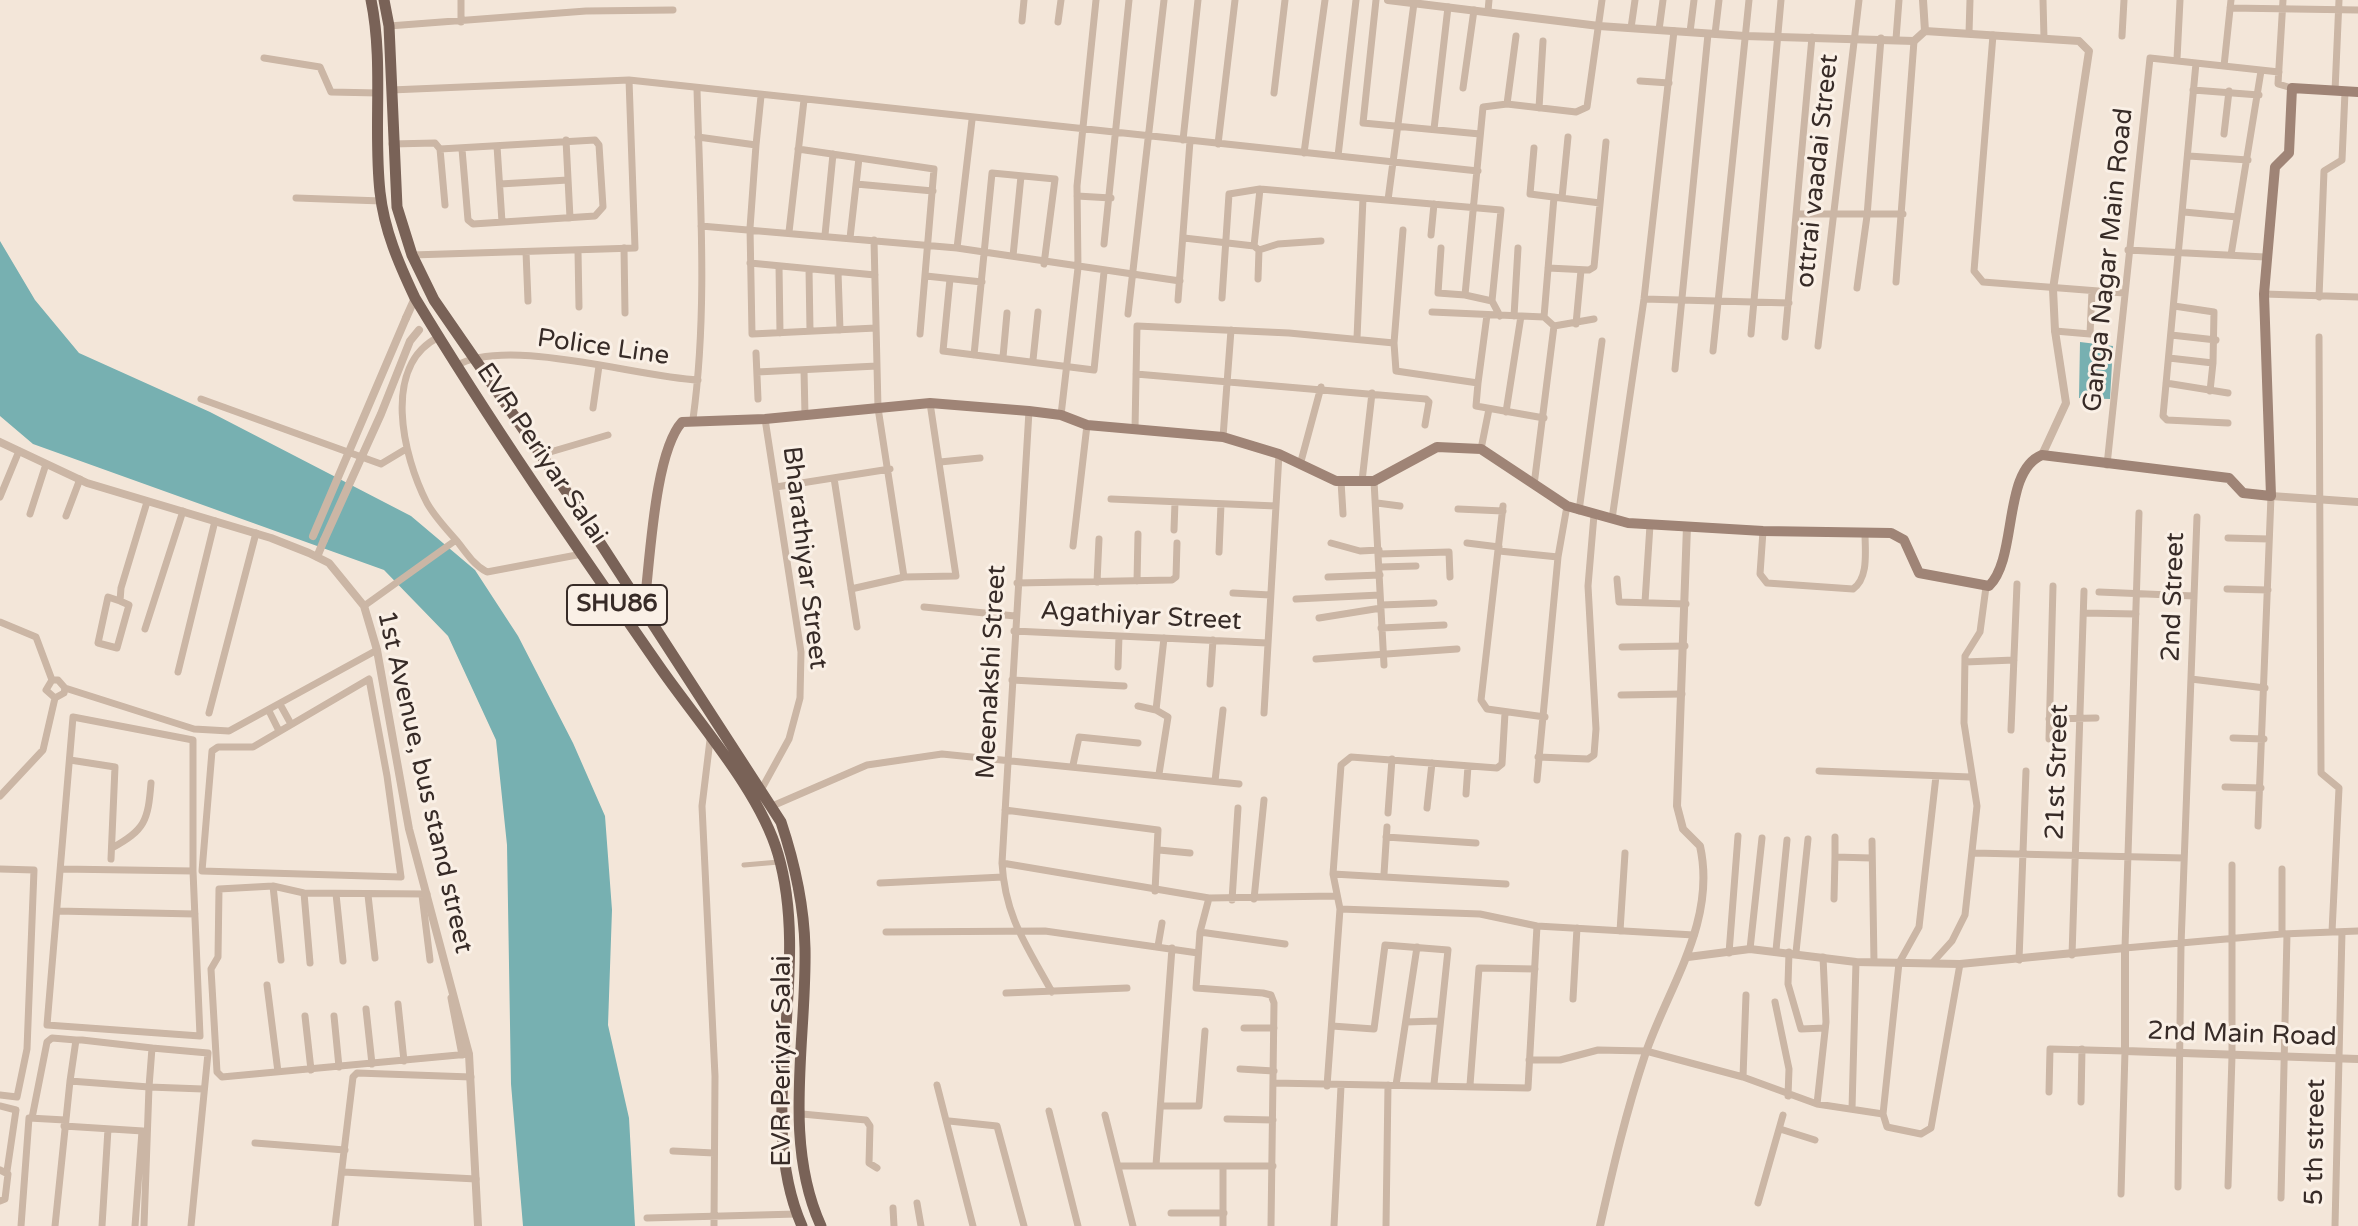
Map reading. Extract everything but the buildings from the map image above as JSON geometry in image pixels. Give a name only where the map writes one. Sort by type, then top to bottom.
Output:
[{"type":"main road","name":"EVR Periyar Salai","points":[[371,0],[377,30],[382,201],[396,256],[415,298],[456,366],[558,519],[710,740],[767,809],[796,866],[805,948],[802,1163],[821,1226]]},
{"type":"main road","name":"EVR Periyar Salai","points":[[384,0],[389,26],[397,207],[412,255],[434,300],[471,357],[575,504],[761,790],[780,862],[789,914],[783,1137],[799,1220]]},
{"type":"main road","points":[[644,608],[668,450],[673,432],[682,422],[693,419],[765,419],[930,403],[1061,415],[1087,425],[1223,437],[1279,454],[1341,481],[1374,481],[1437,447],[1481,449],[1579,511],[1650,525],[1891,533],[1904,540],[1919,573],[1986,587],[1994,580],[2027,467],[2042,455],[2229,478],[2243,493],[2271,496],[2265,257],[2275,167],[2286,157],[2290,146],[2292,88],[2358,92]]},
{"type":"main road","points":[[558,519],[575,504]]},
{"type":"main road","points":[[789,985],[803,985]]},
{"type":"street","points":[[461,0],[461,22]]},
{"type":"street","points":[[586,0],[586,11]]},
{"type":"street","points":[[635,0],[636,10]]},
{"type":"street","points":[[1022,21],[1024,0]]},
{"type":"street","points":[[1058,22],[1061,0]]},
{"type":"street","points":[[1061,415],[1078,268],[1077,196],[1096,0]]},
{"type":"street","points":[[1104,244],[1129,0]]},
{"type":"street","points":[[1128,314],[1164,0]]},
{"type":"street","points":[[1178,300],[1184,238],[1186,140],[1198,0]]},
{"type":"street","points":[[1218,144],[1235,0]]},
{"type":"street","points":[[1274,93],[1285,0]]},
{"type":"street","points":[[1304,153],[1325,0]]},
{"type":"street","points":[[1338,156],[1356,0]]},
{"type":"street","points":[[1376,0],[1363,123],[1480,134]]},
{"type":"street","points":[[1388,0],[1428,2],[1448,7],[1460,4],[1474,10],[1599,26],[1745,36],[1853,36],[1914,41]]},
{"type":"street","points":[[1488,11],[1489,0]]},
{"type":"street","points":[[1465,295],[1483,107],[1507,104],[1576,112],[1587,107],[1602,0]]},
{"type":"street","points":[[1631,28],[1635,0]]},
{"type":"street","points":[[1659,30],[1663,0]]},
{"type":"street","points":[[1690,32],[1694,0]]},
{"type":"street","points":[[1675,369],[1712,34],[1719,0]]},
{"type":"street","points":[[1713,351],[1749,0]]},
{"type":"street","points":[[1751,334],[1781,0]]},
{"type":"street","name":"ottrai vaadai Street","points":[[1818,346],[1859,0]]},
{"type":"street","points":[[1896,39],[1899,0]]},
{"type":"street","points":[[1923,0],[1925,31]]},
{"type":"street","points":[[1969,33],[1970,0]]},
{"type":"street","points":[[2043,0],[2044,38]]},
{"type":"street","points":[[2122,36],[2124,0]]},
{"type":"street","points":[[2180,0],[2177,59],[2279,72]]},
{"type":"street","points":[[2319,297],[2324,171],[2342,160],[2339,0]]},
{"type":"street","points":[[1388,200],[1414,3]]},
{"type":"street","points":[[2224,66],[2230,4],[2358,10]]},
{"type":"street","points":[[2283,5],[2279,85],[2292,88]]},
{"type":"street","points":[[1434,129],[1448,7]]},
{"type":"street","points":[[389,26],[586,11],[673,10]]},
{"type":"street","points":[[1463,88],[1474,10]]},
{"type":"street","points":[[1612,519],[1644,299],[1674,31]]},
{"type":"street","points":[[1896,282],[1914,41],[1925,31],[2079,41],[2089,51],[2053,289],[2055,331],[2066,403],[2042,455]]},
{"type":"street","points":[[1993,35],[1974,271],[1983,282],[2124,293]]},
{"type":"street","points":[[1507,104],[1516,36]]},
{"type":"street","points":[[1785,337],[1799,214],[1812,37]]},
{"type":"street","points":[[1857,288],[1867,216],[1881,38]]},
{"type":"street","points":[[1539,108],[1543,41]]},
{"type":"street","points":[[264,58],[320,67],[331,92],[378,93]]},
{"type":"street","name":"Ganga Nagar Main Road","points":[[2107,465],[2150,58],[2177,59]]},
{"type":"street","points":[[2196,63],[2165,419],[2228,423]]},
{"type":"street","points":[[2231,255],[2261,71]]},
{"type":"street","points":[[412,255],[635,248],[629,80]]},
{"type":"street","points":[[391,90],[629,80],[972,120],[1478,171]]},
{"type":"street","points":[[1640,81],[1669,83]]},
{"type":"street","points":[[693,419],[698,380],[701,226],[697,89]]},
{"type":"street","points":[[2193,90],[2259,95]]},
{"type":"street","points":[[2224,134],[2229,91]]},
{"type":"street","points":[[761,96],[750,228],[752,334],[876,328]]},
{"type":"street","points":[[789,232],[804,100]]},
{"type":"street","points":[[957,248],[972,120]]},
{"type":"street","points":[[698,137],[756,145]]},
{"type":"street","points":[[1544,317],[1548,268],[1568,137]]},
{"type":"street","points":[[440,149],[588,138],[599,145],[603,207],[595,216],[473,224],[468,220],[462,149]]},
{"type":"street","points":[[566,140],[570,218]]},
{"type":"street","points":[[1548,268],[1592,269],[1596,261],[1606,142]]},
{"type":"street","points":[[392,144],[435,143],[440,149],[445,205]]},
{"type":"street","points":[[497,146],[502,222]]},
{"type":"street","points":[[1534,148],[1530,194],[1600,203]]},
{"type":"street","points":[[798,149],[933,168],[920,334]]},
{"type":"street","points":[[825,235],[833,154]]},
{"type":"street","points":[[2189,156],[2248,160]]},
{"type":"street","points":[[850,238],[859,158]]},
{"type":"street","points":[[974,355],[992,173],[1055,179],[1044,264]]},
{"type":"street","points":[[1013,256],[1021,176]]},
{"type":"street","points":[[500,184],[568,180]]},
{"type":"street","points":[[856,184],[933,191]]},
{"type":"street","points":[[1258,279],[1256,248],[1260,189]]},
{"type":"street","points":[[1222,298],[1229,194],[1260,189],[1501,210],[1492,301],[1500,316]]},
{"type":"street","points":[[1077,196],[1111,198]]},
{"type":"street","points":[[296,198],[382,201]]},
{"type":"street","points":[[1357,338],[1363,198]]},
{"type":"street","points":[[1431,235],[1434,204]]},
{"type":"street","points":[[2184,212],[2237,217]]},
{"type":"street","points":[[1799,214],[1903,214]]},
{"type":"street","points":[[701,226],[957,248],[1044,264],[1180,281]]},
{"type":"street","points":[[1403,230],[1393,363],[1400,374],[1478,383]]},
{"type":"street","points":[[1184,238],[1256,248],[1321,241]]},
{"type":"street","points":[[874,240],[878,408],[890,469],[904,577]]},
{"type":"street","points":[[624,248],[625,313]]},
{"type":"street","points":[[1441,248],[1438,293],[1492,301]]},
{"type":"street","points":[[1506,412],[1518,316],[1518,248]]},
{"type":"street","points":[[2128,250],[2180,250],[2265,257]]},
{"type":"street","points":[[578,251],[579,307]]},
{"type":"street","points":[[526,252],[528,301]]},
{"type":"street","points":[[750,263],[875,275]]},
{"type":"street","points":[[779,266],[780,333]]},
{"type":"street","points":[[809,269],[810,331]]},
{"type":"street","points":[[1576,324],[1581,270]]},
{"type":"street","points":[[838,272],[840,330]]},
{"type":"street","points":[[950,279],[942,350],[1097,370],[1104,272]]},
{"type":"street","points":[[926,276],[982,282]]},
{"type":"street","points":[[2055,331],[2090,334],[2092,291]]},
{"type":"street","points":[[2264,294],[2358,297]]},
{"type":"street","points":[[306,552],[415,298]]},
{"type":"street","points":[[1644,299],[1789,303]]},
{"type":"street","points":[[2174,306],[2215,313],[2216,340],[2210,391]]},
{"type":"street","points":[[1033,360],[1038,312]]},
{"type":"street","points":[[1432,312],[1544,317],[1554,326],[1594,319]]},
{"type":"street","points":[[1003,357],[1007,313]]},
{"type":"street","points":[[1487,315],[1476,406],[1544,418]]},
{"type":"street","points":[[317,557],[410,341],[419,330],[431,324]]},
{"type":"street","points":[[1135,429],[1137,326],[1357,338],[1394,343]]},
{"type":"street","points":[[1534,485],[1554,326]]},
{"type":"street","points":[[1223,437],[1231,330]]},
{"type":"street","points":[[2171,335],[2216,340]]},
{"type":"street","points":[[439,337],[424,345],[405,379],[406,449],[428,504],[475,564],[494,573],[582,554]]},
{"type":"street","points":[[2319,337],[2321,773],[2339,788],[2332,932]]},
{"type":"street","points":[[1579,511],[1602,341]]},
{"type":"street","points":[[756,353],[758,399]]},
{"type":"street","points":[[456,366],[471,357]]},
{"type":"street","name":"Police Line","points":[[471,357],[555,357],[662,378],[698,380]]},
{"type":"street","points":[[2169,358],[2213,363]]},
{"type":"street","points":[[593,408],[599,366]]},
{"type":"street","points":[[757,372],[877,366]]},
{"type":"street","points":[[804,370],[805,415]]},
{"type":"street","points":[[1136,374],[1321,387],[1426,399],[1429,402],[1425,425]]},
{"type":"street","points":[[2166,383],[2228,393]]},
{"type":"street","points":[[1300,465],[1321,387]]},
{"type":"street","points":[[1362,481],[1372,393]]},
{"type":"street","points":[[201,399],[381,464],[406,449]]},
{"type":"street","points":[[851,589],[904,577],[956,576],[930,403]]},
{"type":"street","points":[[1481,449],[1489,409]]},
{"type":"street","name":"Meenakshi Street","points":[[1029,411],[1002,863],[1004,898],[1052,992]]},
{"type":"street","name":"Bharathiyar Street","points":[[761,790],[789,739],[800,698],[801,652],[765,419]]},
{"type":"street","points":[[1073,546],[1087,425]]},
{"type":"street","points":[[540,455],[608,435]]},
{"type":"street","name":"1st Avenue, bus stand street","points":[[0,442],[80,479],[256,533],[306,552],[329,563],[364,606],[377,650],[409,829],[471,1077],[478,1226]]},
{"type":"street","points":[[0,497],[19,451]]},
{"type":"street","points":[[1264,713],[1279,454]]},
{"type":"street","points":[[940,462],[980,458]]},
{"type":"street","points":[[30,514],[46,464]]},
{"type":"street","points":[[776,487],[890,469]]},
{"type":"street","points":[[834,478],[857,627]]},
{"type":"street","points":[[66,516],[80,479]]},
{"type":"street","points":[[1341,481],[1343,514]]},
{"type":"street","points":[[1374,481],[1384,665]]},
{"type":"street","points":[[2258,826],[2264,739],[2271,496],[2358,502]]},
{"type":"street","points":[[1111,499],[1276,506]]},
{"type":"street","points":[[120,601],[147,502]]},
{"type":"street","points":[[1174,530],[1175,502]]},
{"type":"street","points":[[1377,503],[1400,506]]},
{"type":"street","points":[[1219,552],[1221,504]]},
{"type":"street","points":[[1537,780],[1558,557],[1567,506]]},
{"type":"street","points":[[1458,509],[1503,508],[1481,700],[1487,709],[1545,717]]},
{"type":"street","points":[[145,629],[183,511]]},
{"type":"street","points":[[2121,1194],[2125,948],[2139,513]]},
{"type":"street","points":[[1538,757],[1588,759],[1594,755],[1596,729],[1588,586],[1594,515]]},
{"type":"street","name":"2nd Street","points":[[2178,1187],[2181,945],[2197,517]]},
{"type":"street","points":[[178,672],[215,521]]},
{"type":"street","points":[[1645,602],[1650,525]]},
{"type":"street","points":[[1600,1226],[1613,1161],[1646,1051],[1688,957],[1694,935],[1702,857],[1700,846],[1679,820],[1687,526]]},
{"type":"street","points":[[1763,531],[1760,574],[1767,583],[1853,589],[1859,585],[1864,572],[1865,533]]},
{"type":"street","points":[[209,713],[256,533]]},
{"type":"street","points":[[1138,534],[1141,581]]},
{"type":"street","points":[[2228,538],[2269,539]]},
{"type":"street","points":[[1097,582],[1099,539]]},
{"type":"street","points":[[364,606],[456,540]]},
{"type":"street","points":[[1017,583],[1174,579],[1177,543]]},
{"type":"street","points":[[1331,543],[1360,551],[1449,552],[1450,577]]},
{"type":"street","points":[[1467,543],[1558,557]]},
{"type":"street","points":[[1328,577],[1416,566]]},
{"type":"street","points":[[1617,579],[1618,602],[1686,604]]},
{"type":"street","points":[[2011,730],[2017,584]]},
{"type":"street","points":[[2049,739],[2053,586]]},
{"type":"street","points":[[1933,962],[1952,941],[1965,915],[1974,853],[1977,806],[1970,777],[1964,723],[1965,662],[1968,650],[1980,632],[1986,587]]},
{"type":"street","points":[[2227,589],[2268,590]]},
{"type":"street","name":"21st Street","points":[[2072,955],[2084,591]]},
{"type":"street","points":[[2099,592],[2194,596]]},
{"type":"street","points":[[1233,593],[1270,595]]},
{"type":"street","points":[[1296,599],[1380,595]]},
{"type":"street","points":[[108,597],[120,601],[129,605],[117,648],[98,643],[108,597]]},
{"type":"street","points":[[1319,618],[1381,606],[1434,603]]},
{"type":"street","points":[[924,607],[1015,616]]},
{"type":"street","points":[[2084,613],[2136,614]]},
{"type":"street","points":[[0,622],[36,637],[52,680]]},
{"type":"street","points":[[1381,628],[1444,625]]},
{"type":"street","name":"Agathiyar Street","points":[[1014,631],[1267,643]]},
{"type":"street","points":[[1118,667],[1119,636]]},
{"type":"street","points":[[1156,710],[1164,638]]},
{"type":"street","points":[[1210,684],[1213,640]]},
{"type":"street","points":[[1622,647],[1685,646]]},
{"type":"street","points":[[1316,659],[1457,649]]},
{"type":"street","points":[[52,680],[63,683],[65,688],[214,733],[229,731],[281,706],[377,650]]},
{"type":"street","points":[[1965,662],[2014,660]]},
{"type":"street","points":[[369,679],[401,877],[202,871],[212,751],[218,747],[253,747],[291,724],[369,679]]},
{"type":"street","points":[[2191,679],[2265,688]]},
{"type":"street","points":[[52,680],[46,690],[55,698]]},
{"type":"street","points":[[1012,680],[1124,686]]},
{"type":"street","points":[[55,698],[60,697],[65,688]]},
{"type":"street","points":[[1621,695],[1682,694]]},
{"type":"street","points":[[0,796],[43,750],[55,698]]},
{"type":"street","points":[[281,706],[291,724]]},
{"type":"street","points":[[1138,706],[1156,710],[1168,717],[1159,774]]},
{"type":"street","points":[[1215,781],[1223,710]]},
{"type":"street","points":[[269,711],[279,731]]},
{"type":"street","points":[[140,730],[143,713]]},
{"type":"street","points":[[1327,1086],[1340,909],[1333,874],[1341,765],[1351,757],[1497,768],[1502,764],[1505,713]]},
{"type":"street","points":[[73,717],[140,730],[193,740],[193,871],[200,1036],[47,1025],[73,717]]},
{"type":"street","points":[[2049,719],[2096,718]]},
{"type":"street","points":[[1073,765],[1079,737],[1138,743]]},
{"type":"street","points":[[2233,738],[2264,739]]},
{"type":"street","points":[[710,740],[702,806],[715,1076],[714,1226]]},
{"type":"street","points":[[767,809],[867,765],[942,754],[1008,758],[1239,784]]},
{"type":"street","points":[[1388,813],[1392,759]]},
{"type":"street","points":[[70,760],[115,767],[111,859]]},
{"type":"street","points":[[1427,808],[1432,763]]},
{"type":"street","points":[[1466,794],[1468,766]]},
{"type":"street","points":[[1819,771],[1970,777]]},
{"type":"street","points":[[2019,960],[2026,771]]},
{"type":"street","points":[[1936,776],[1919,927],[1899,963],[1883,1114],[1887,1127],[1921,1134],[1931,1128],[1960,964]]},
{"type":"street","points":[[112,848],[137,834],[149,813],[151,783]]},
{"type":"street","points":[[2225,787],[2261,788]]},
{"type":"street","points":[[1254,899],[1264,800]]},
{"type":"street","points":[[1232,900],[1238,808]]},
{"type":"street","points":[[1005,810],[1159,831],[1155,891]]},
{"type":"street","points":[[1384,874],[1387,827]]},
{"type":"street","points":[[1729,953],[1738,836]]},
{"type":"street","points":[[1386,837],[1476,843]]},
{"type":"street","points":[[1834,899],[1835,837]]},
{"type":"street","points":[[1750,949],[1762,838]]},
{"type":"street","points":[[1808,839],[1788,984],[1801,1029],[1825,1028]]},
{"type":"street","points":[[1776,950],[1787,840]]},
{"type":"street","points":[[1872,841],[1874,962]]},
{"type":"street","points":[[1159,850],[1190,853]]},
{"type":"street","points":[[1620,931],[1625,853]]},
{"type":"street","points":[[1974,853],[2184,858]]},
{"type":"street","points":[[1835,857],[1871,858]]},
{"type":"street","points":[[744,865],[780,862]]},
{"type":"street","points":[[1002,863],[1209,898],[1335,896]]},
{"type":"street","points":[[2228,1186],[2234,939],[2232,865]]},
{"type":"street","points":[[0,869],[34,870],[27,1049],[17,1097],[0,1095]]},
{"type":"street","points":[[61,869],[193,871]]},
{"type":"street","points":[[2281,1198],[2285,934],[2282,869]]},
{"type":"street","points":[[1333,874],[1384,874],[1506,884]]},
{"type":"street","points":[[880,883],[1003,877]]},
{"type":"street","points":[[430,960],[425,894],[304,893],[273,886],[219,889],[218,957],[211,969],[217,1072],[222,1077],[465,1054],[450,995]]},
{"type":"street","points":[[273,886],[281,960]]},
{"type":"street","points":[[304,893],[310,963]]},
{"type":"street","points":[[336,894],[343,961]]},
{"type":"street","points":[[368,895],[375,958]]},
{"type":"street","points":[[1209,898],[1200,932],[1197,990],[1271,995],[1274,1028],[1271,1226]]},
{"type":"street","points":[[1340,909],[1480,914],[1537,926],[1694,935]]},
{"type":"street","points":[[57,911],[195,914]]},
{"type":"street","points":[[1158,946],[1162,923]]},
{"type":"street","points":[[1273,1083],[1528,1088],[1537,926]]},
{"type":"street","points":[[1573,999],[1577,928]]},
{"type":"street","points":[[886,932],[1020,931],[1198,953]]},
{"type":"street","points":[[1688,957],[1750,949],[1856,962],[1960,964],[2285,934],[2358,931]]},
{"type":"street","points":[[1200,932],[1285,944]]},
{"type":"street","name":"5 th street","points":[[2335,1226],[2342,932]]},
{"type":"street","points":[[1332,1026],[1374,1029],[1385,945],[1450,951],[1439,1021],[1434,1084]]},
{"type":"street","points":[[1386,1226],[1392,1085],[1406,1022],[1417,947]]},
{"type":"street","points":[[1156,1165],[1172,948]]},
{"type":"street","points":[[1817,1104],[1825,1028],[1823,957]]},
{"type":"street","points":[[1852,1109],[1856,962]]},
{"type":"street","points":[[1470,1085],[1479,968],[1535,969]]},
{"type":"street","points":[[267,985],[278,1072]]},
{"type":"street","points":[[1006,993],[1127,988]]},
{"type":"street","points":[[1743,1077],[1746,995]]},
{"type":"street","points":[[1775,1002],[1789,1069],[1788,1096]]},
{"type":"street","points":[[398,1004],[404,1061]]},
{"type":"street","points":[[366,1009],[372,1064]]},
{"type":"street","points":[[305,1016],[311,1070]]},
{"type":"street","points":[[334,1016],[339,1067]]},
{"type":"street","points":[[1406,1022],[1439,1021]]},
{"type":"street","points":[[1244,1028],[1274,1028]]},
{"type":"street","points":[[1161,1106],[1199,1106],[1205,1031]]},
{"type":"street","points":[[21,1226],[32,1118],[47,1042],[52,1038],[208,1053],[191,1226]]},
{"type":"street","points":[[68,1226],[55,1226],[76,1040]]},
{"type":"street","points":[[135,1226],[152,1048]]},
{"type":"street","points":[[2049,1092],[2050,1049],[2125,1051]]},
{"type":"street","points":[[2081,1102],[2082,1049]]},
{"type":"street","points":[[1529,1060],[1566,1059],[1598,1050],[1646,1051],[1743,1077],[1788,1096],[1817,1104],[1883,1114]]},
{"type":"street","name":"2nd Main Road","points":[[2125,1051],[2358,1059]]},
{"type":"street","points":[[1240,1069],[1274,1071]]},
{"type":"street","points":[[335,1226],[353,1077],[357,1073],[471,1077]]},
{"type":"street","points":[[70,1081],[203,1089]]},
{"type":"street","points":[[937,1085],[949,1121],[973,1226]]},
{"type":"street","points":[[1334,1226],[1341,1086]]},
{"type":"street","points":[[0,1106],[16,1110],[3,1170],[5,1199],[0,1201]]},
{"type":"street","points":[[1049,1111],[1078,1226]]},
{"type":"street","points":[[802,1114],[866,1120],[870,1126],[869,1163],[877,1168]]},
{"type":"street","points":[[1105,1115],[1133,1226]]},
{"type":"street","points":[[1758,1203],[1783,1115]]},
{"type":"street","points":[[32,1118],[145,1131]]},
{"type":"street","points":[[1227,1119],[1273,1120]]},
{"type":"street","points":[[949,1121],[997,1126],[1024,1226]]},
{"type":"street","points":[[102,1226],[108,1129]]},
{"type":"street","points":[[1780,1129],[1815,1140]]},
{"type":"street","points":[[144,1226],[145,1131]]},
{"type":"street","points":[[255,1143],[345,1150]]},
{"type":"street","points":[[673,1151],[714,1153]]},
{"type":"street","points":[[1118,1166],[1273,1166]]},
{"type":"street","points":[[1223,1167],[1223,1226]]},
{"type":"street","points":[[343,1172],[476,1179]]},
{"type":"street","points":[[917,1203],[921,1226]]},
{"type":"street","points":[[893,1208],[894,1226]]},
{"type":"street","points":[[1171,1213],[1224,1213]]},
{"type":"street","points":[[647,1218],[714,1215],[799,1220]]},
{"type":"water","points":[[0,241],[35,300],[79,353],[210,412],[411,516],[475,570],[518,636],[573,743],[605,816],[612,910],[608,1025],[629,1118],[635,1226],[523,1226],[511,1084],[507,845],[496,740],[448,636],[384,570],[33,444],[0,416]]},
{"type":"water","points":[[2080,342],[2113,346],[2110,399],[2079,398]]}]
